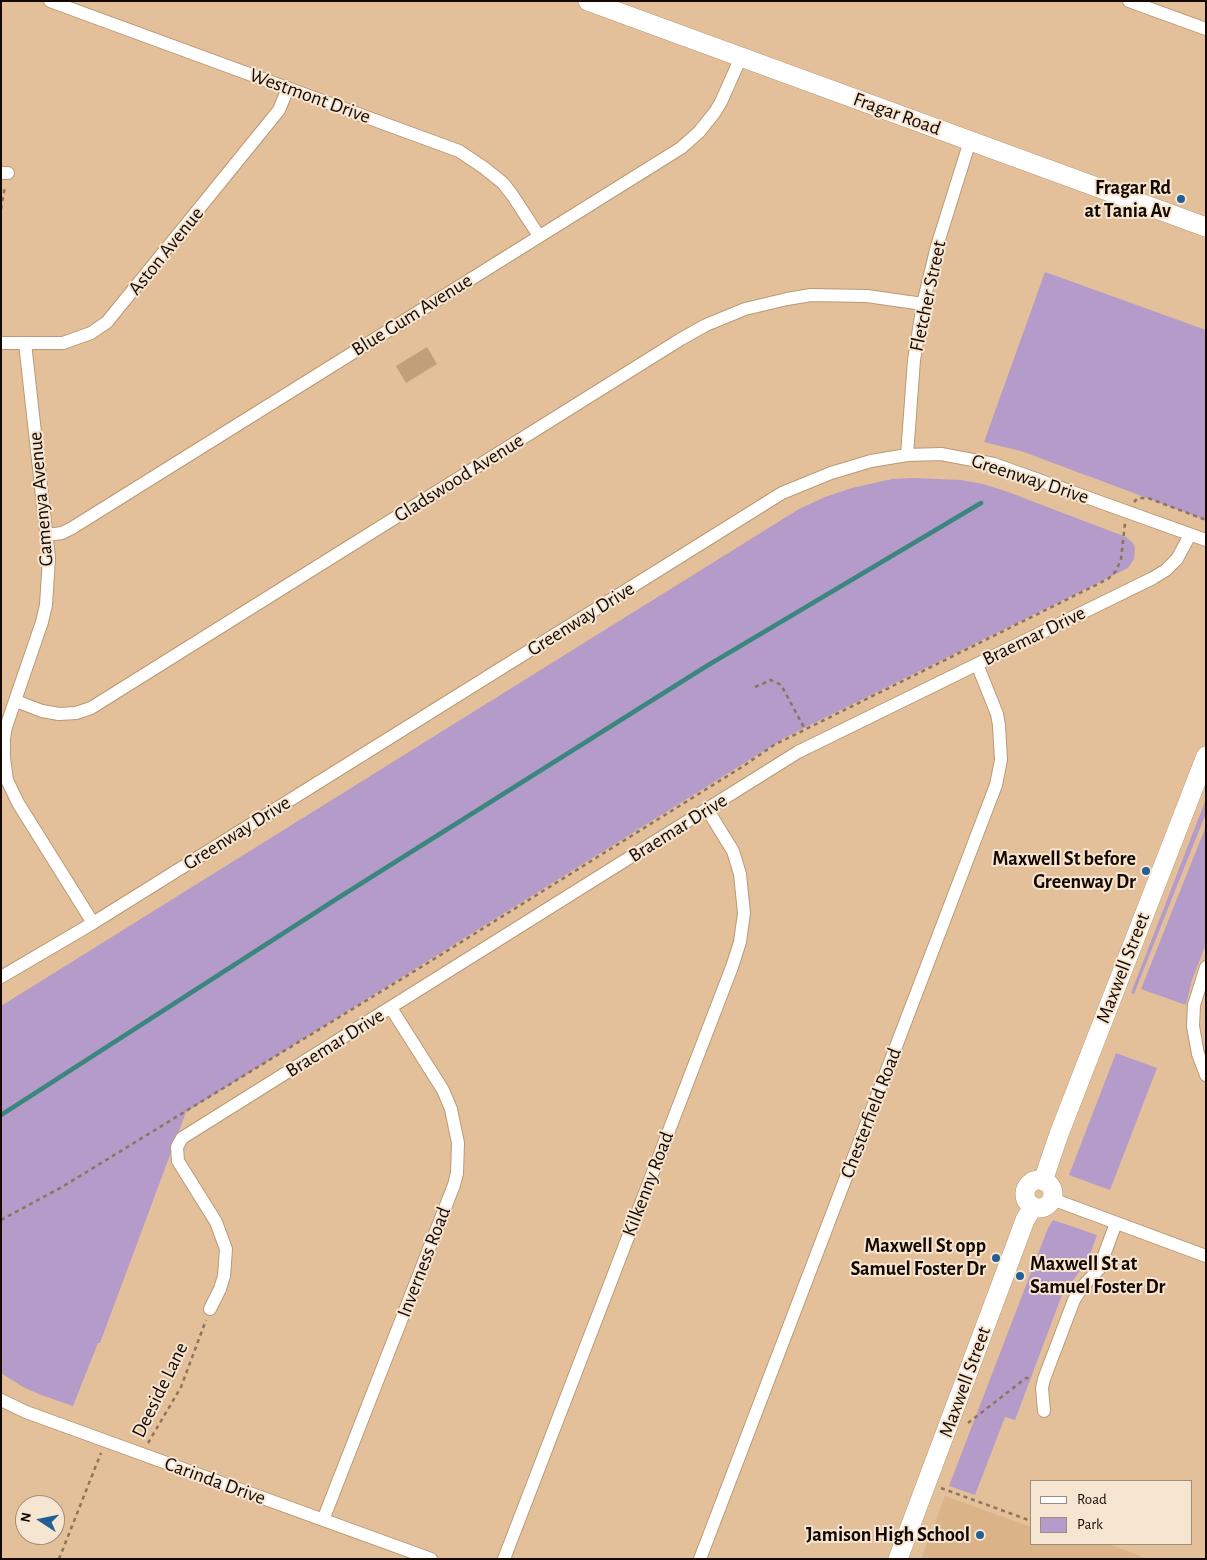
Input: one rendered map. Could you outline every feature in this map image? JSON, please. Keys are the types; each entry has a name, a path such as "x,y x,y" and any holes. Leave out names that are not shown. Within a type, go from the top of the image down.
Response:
{"main road":[{"name":"Fragar Road","path":"588,1 1206,227"},
{"name":"Maxwell Street","path":"1043,1181 1059,1134 1206,756"},
{"path":"1034,1181 1043,1181 1050,1186 1053,1194 1052,1199 1046,1206 1033,1207 1026,1201 1025,1192 1034,1181"},
{"name":"Maxwell Street","path":"898,1559 1025,1220 1033,1207"}],"street":[{"name":"Westmont Drive","path":"50,1 448,146 470,158 503,183 539,236"},
{"path":"1129,1 1206,29"},
{"name":"Blue Gum Avenue","path":"47,535 62,533 72,528 670,155 690,141 707,122 721,102 741,57"},
{"name":"Aston Avenue","path":"1,343 63,343 91,333 107,322 280,110 288,88"},
{"name":"Fletcher Street","path":"907,455 914,360 923,304 938,246 970,141"},
{"name":"Gladswood Avenue","path":"16,701 42,711 59,714 76,713 91,708 672,344 706,325 744,309 787,299 811,296 867,296 923,304"},
{"name":"Gamenya Avenue","path":"25,343 47,535 46,605 4,738 4,758 9,785 18,803 93,923"},
{"name":"Greenway Drive","path":"1,978 93,923 782,493 839,470 871,461 907,455 941,454 994,464 1206,540"},
{"name":"Braemar Drive","path":"210,1309 224,1276 226,1249 216,1222 178,1161 177,1147 182,1138 798,752 1153,578 1166,570 1177,559 1190,535"},
{"name":"Chesterfield Road","path":"700,1559 996,785 1001,760 1000,725 977,664"},
{"name":"Kilkenny Road","path":"504,1559 729,976 740,942 744,913 740,874 733,851 707,809"},
{"path":"1206,967 1196,996 1193,1026 1198,1054 1206,1074"},
{"name":"Inverness Road","path":"323,1520 454,1185 457,1173 458,1143 451,1110 443,1090 391,1008"},
{"path":"1052,1199 1206,1256"},
{"path":"1044,1410 1042,1388 1044,1379 1074,1300 1098,1269 1116,1223"},
{"name":"Carinda Drive","path":"1,1400 26,1412 144,1456 431,1559"}],"path":[{"path":"1,210 5,173"},
{"path":"1134,501 1138,498 1148,498 1206,520"},
{"path":"755,687 771,680 781,685 805,728"},
{"name":"Deeside Lane","path":"144,1456 148,1442 181,1387 210,1309"},
{"path":"968,1423 1026,1378 1044,1379"},
{"path":"59,1559 98,1462"},
{"path":"927,1483 1030,1521"}],"shaded area":[{"name":"Jamison High School","path":"945,1496 1030,1527 1030,1545 1111,1545 1149,1559 921,1559"}],"green space":[{"path":"1045,272 1206,330 1206,520 1021,451 984,442"},
{"path":"892,479 961,480 983,484 1008,492 1126,537 1133,543 1135,548 1134,559 1128,568 786,737 186,1112 100,1343 98,1343 73,1406 23,1387 1,1373 1,1006 799,509 825,497 852,488"},
{"path":"1206,799 1206,813 1134,994 1131,993"},
{"path":"1206,826 1206,944 1192,980 1186,1005 1141,989"},
{"path":"1116,1053 1157,1068 1110,1190 1069,1175"},
{"path":"1053,1220 1097,1235 1088,1260 1062,1295 1015,1420 1005,1417 975,1495 949,1486 1048,1228"}],"building":[{"path":"427,347 437,364 406,383 396,366"}],"waterway":[{"path":"1,1115 338,898 705,667 981,503"}],"place":[{"name":"Fragar Rd at Tania Av","path":"1181,199"},
{"name":"Maxwell St before Greenway Dr","path":"1146,871"},
{"name":"Maxwell St opp Samuel Foster Dr","path":"996,1258"},
{"name":"Maxwell St at Samuel Foster Dr","path":"1020,1276"},
{"name":"Jamison High School","path":"980,1535"}]}
